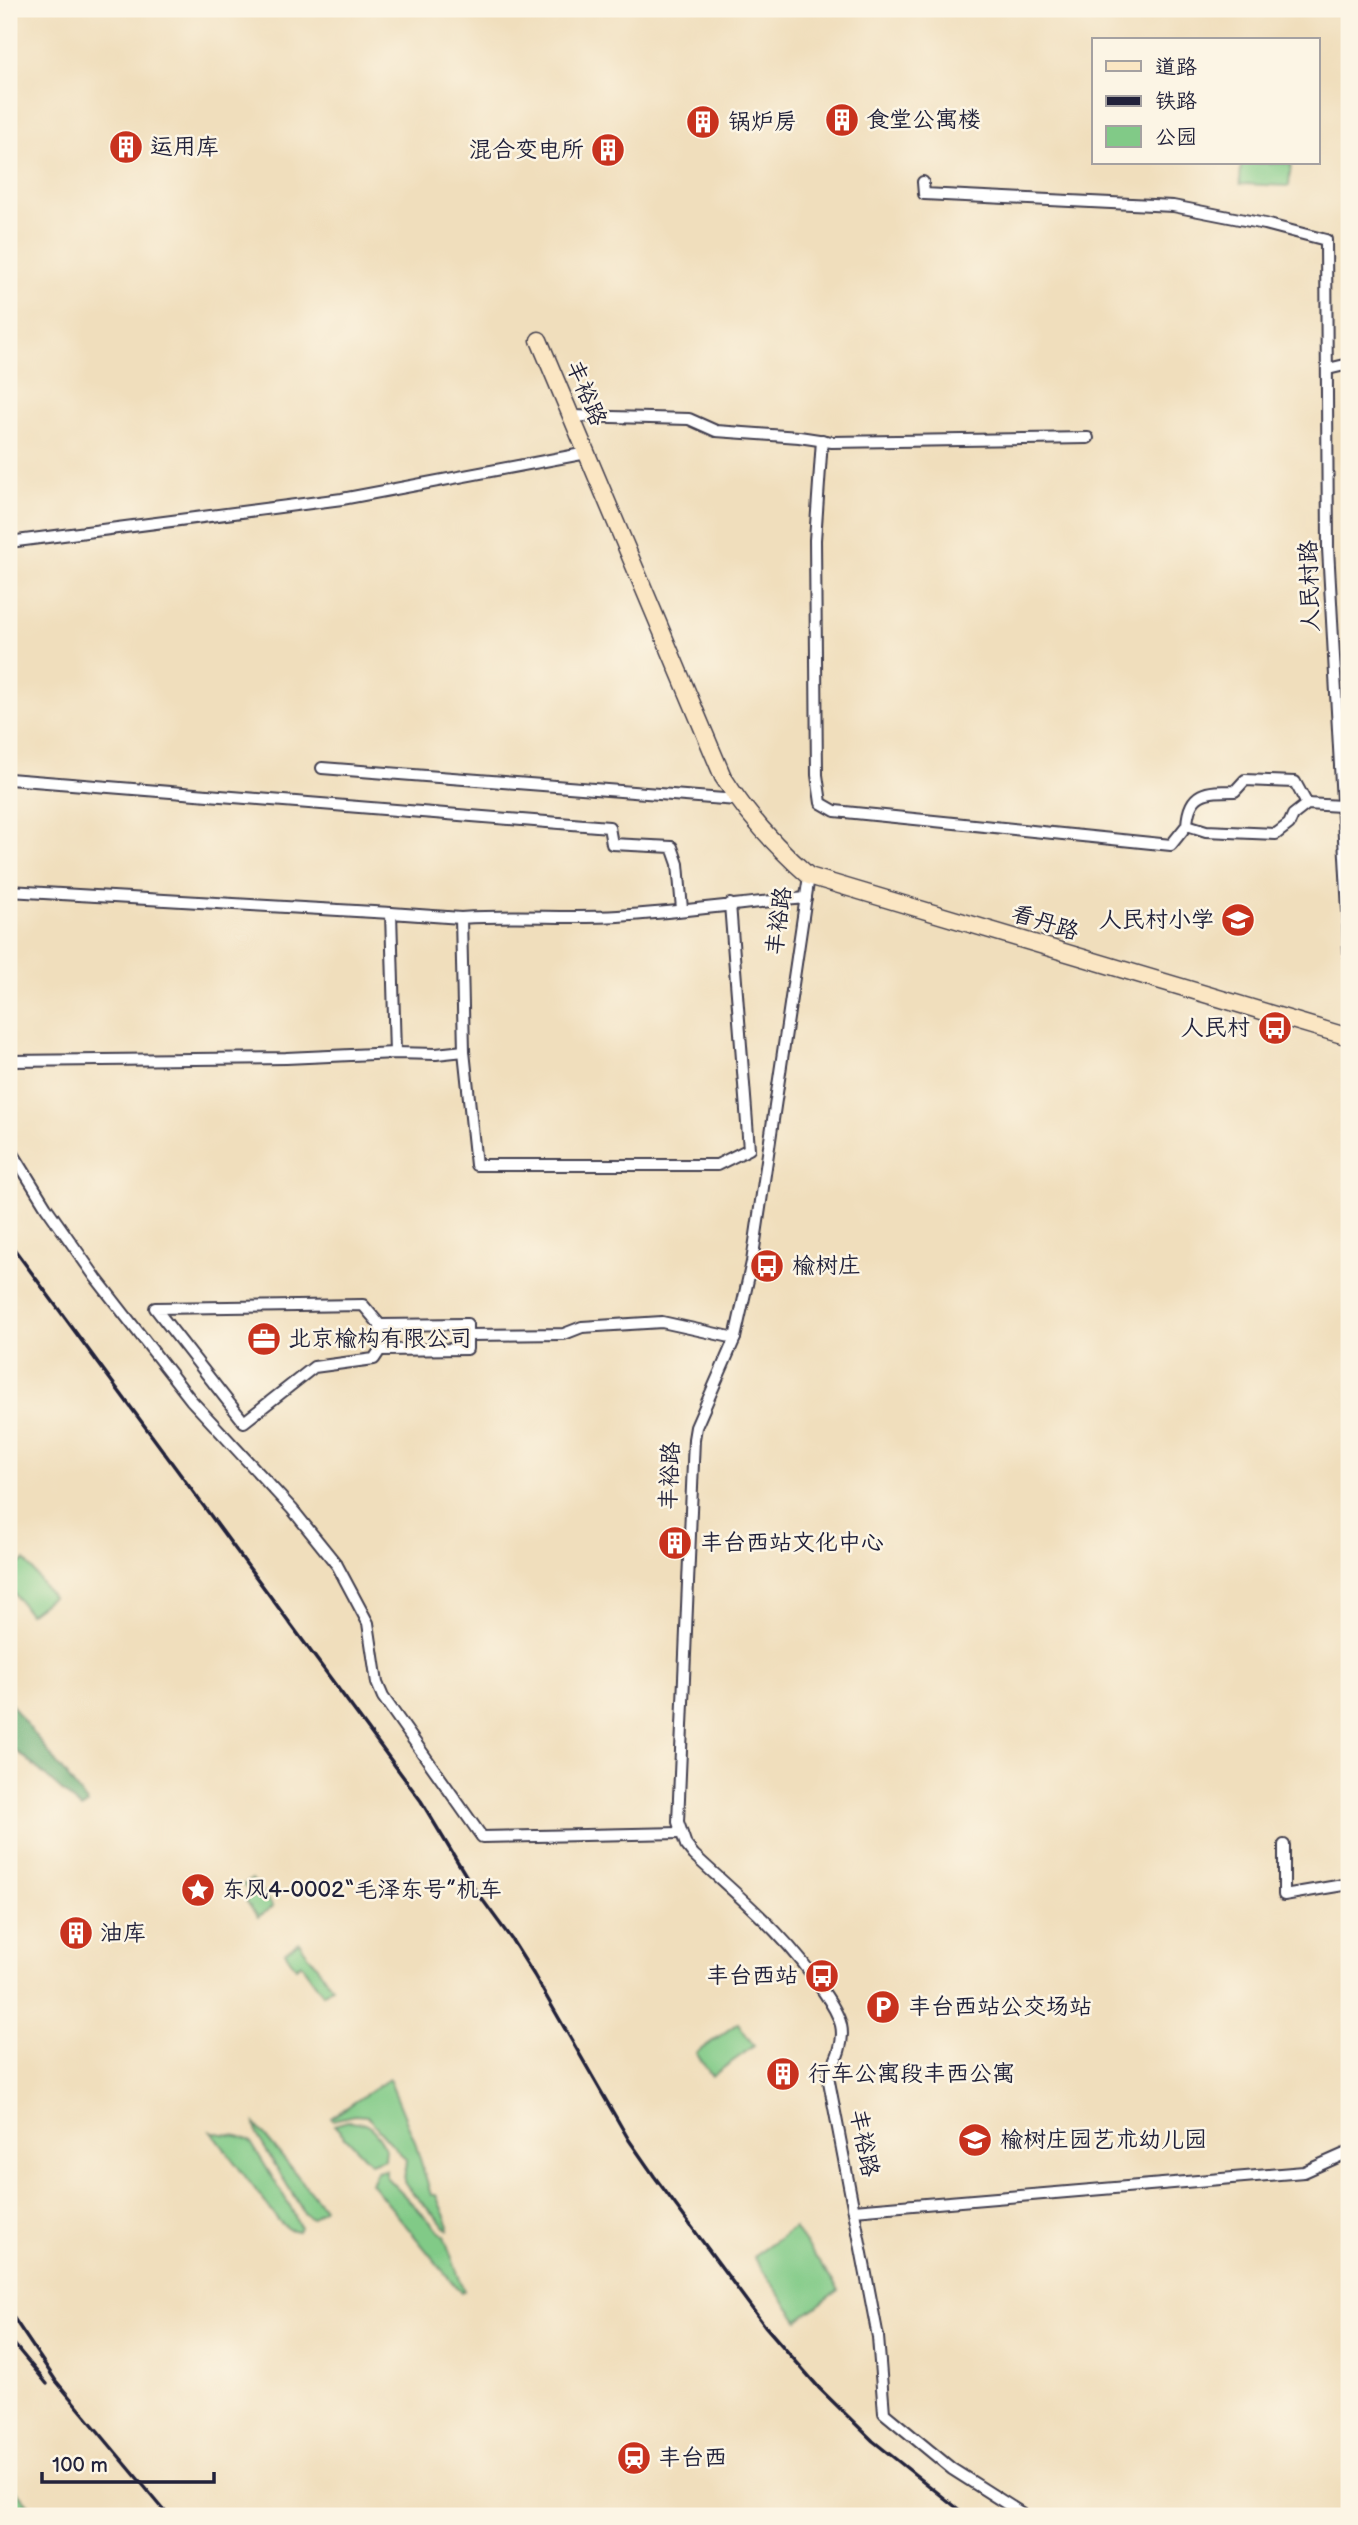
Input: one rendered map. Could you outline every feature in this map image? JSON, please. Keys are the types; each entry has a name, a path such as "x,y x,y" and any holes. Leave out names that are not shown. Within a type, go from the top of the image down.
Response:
{"street":[{"name":"人民村路","path":"923,182 924,194 1172,206 1265,224 1326,240 1328,548 1343,737 1341,806 1349,955"},
{"name":"丰裕路","path":"539,340 711,751 737,800 782,853 809,876 761,1206 735,1338 696,1427 694,1439 678,1812 681,1833 694,1855 802,1961 820,1986 841,2025 840,2048 828,2076 878,2337 884,2413 952,2469 1026,2516"},
{"path":"1328,369 1349,364"},
{"path":"572,416 689,419 716,431 822,440 1088,438"},
{"path":"822,440 815,540 817,775 821,803 835,811 1171,845 1187,825 1188,809 1200,794 1235,791 1245,780 1296,782 1307,804"},
{"path":"9,542 342,499 587,453"},
{"path":"322,768 737,800"},
{"path":"9,779 609,827 612,844 672,848 678,864 682,909"},
{"path":"1187,825 1206,831 1276,834 1307,804 1341,806"},
{"name":"看丹路","path":"809,876 1349,1037"},
{"path":"9,891 461,918 509,915 616,916 806,898"},
{"path":"461,918 464,1051 476,1165 717,1166 749,1149 730,904"},
{"path":"391,913 395,1053"},
{"path":"9,1061 286,1058 464,1051"},
{"path":"9,1147 46,1207 96,1278 191,1400 292,1509 337,1565 368,1623 377,1683 383,1697 482,1837 681,1833"},
{"path":"363,1305 380,1325 380,1350 374,1359 314,1367 244,1422 155,1308 363,1305"},
{"path":"467,1335 564,1334 582,1327 662,1322 735,1338"},
{"path":"380,1325 467,1324 467,1349 380,1350"},
{"path":"1284,1845 1283,1895 1349,1884"},
{"path":"854,2210 1304,2172 1349,2152"}],"green space":[{"path":"1241,164 1291,164 1289,186 1240,184"},
{"path":"25,1560 52,1597 29,1614 9,1586 9,1572"},
{"path":"9,1701 88,1804 82,1809 9,1746"},
{"path":"252,1879 273,1906 258,1917 245,1899 250,1894 243,1885"},
{"path":"299,1942 332,1987 323,1994 301,1964 296,1968 285,1952"},
{"path":"738,2023 754,2046 712,2076 696,2053"},
{"path":"389,2079 414,2139 431,2195 436,2195 449,2226 448,2230 408,2188 404,2182 406,2160 367,2116 354,2115 333,2120 331,2118"},
{"path":"348,2121 361,2123 375,2131 385,2147 384,2159 371,2164 334,2125"},
{"path":"255,2124 324,2208 311,2219 304,2213 257,2135"},
{"path":"211,2131 241,2136 250,2141 290,2206 300,2227 298,2231 288,2229 279,2221"},
{"path":"386,2170 386,2177 444,2236 464,2291 461,2293 371,2183 377,2172"},
{"path":"794,2228 839,2290 798,2320 753,2257"},
{"path":"9,2482 38,2516 9,2516"}],"railway":[{"path":"9,1242 421,1801 471,1884 534,1975 629,2140 765,2326 820,2389 873,2441 967,2516"},
{"path":"9,2311 56,2381 169,2516"},
{"path":"9,2338 47,2384"}],"place":[{"name":"食堂公寓楼","path":"842,120"},
{"name":"锅炉房","path":"703,122"},
{"name":"运用库","path":"126,147"},
{"name":"混合变电所","path":"608,150"},
{"name":"人民村小学","path":"1238,920"},
{"name":"人民村","path":"1275,1028"},
{"name":"榆树庄","path":"767,1266"},
{"name":"北京榆构有限公司","path":"264,1339"},
{"name":"丰台西站文化中心","path":"675,1543"},
{"name":"东风4-0002“毛泽东号”机车","path":"198,1890"},
{"name":"油库","path":"76,1933"},
{"name":"丰台西站","path":"822,1976"},
{"name":"丰台西站公交场站","path":"883,2007"},
{"name":"行车公寓段丰西公寓","path":"783,2074"},
{"name":"榆树庄园艺术幼儿园","path":"975,2140"},
{"name":"丰台西","path":"634,2458"}]}
